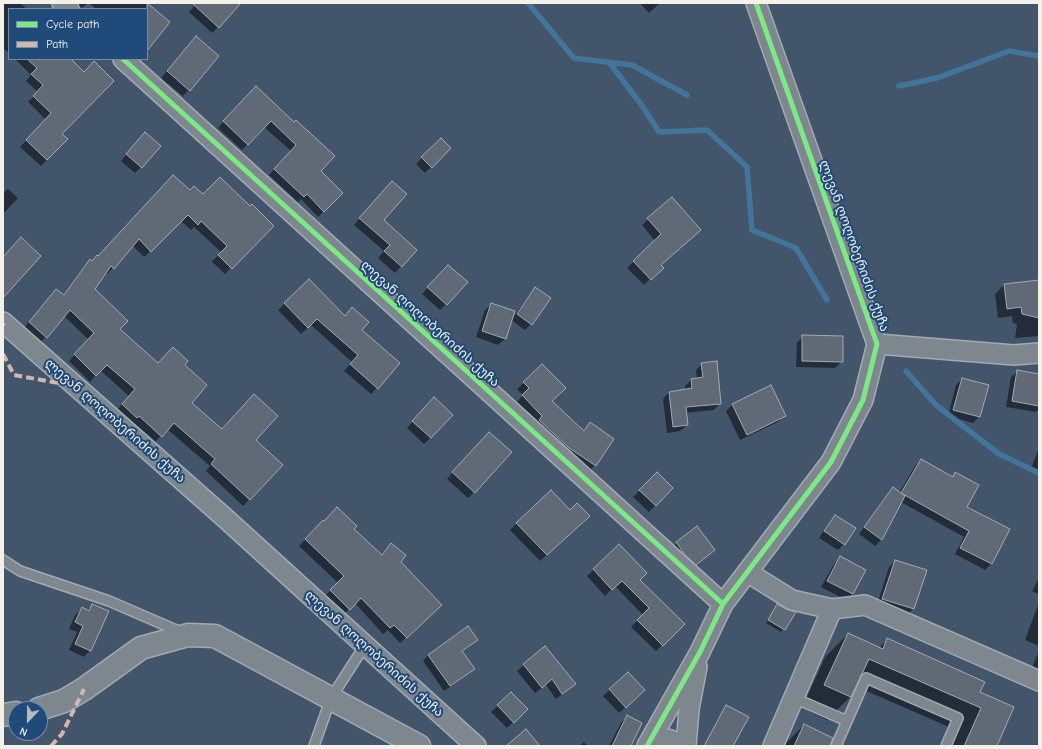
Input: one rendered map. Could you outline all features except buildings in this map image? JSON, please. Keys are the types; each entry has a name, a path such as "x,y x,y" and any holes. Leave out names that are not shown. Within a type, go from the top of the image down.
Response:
{"street":[{"name":"ლევან ღოღობერიძის ქუჩა","path":"648,746 700,652 723,604 831,462 863,400 877,344 756,3"},
{"name":"ლევან ღოღობერიძის ქუჩა","path":"125,60 723,604"},
{"name":"ლევან ღოღობერიძის ქუჩა","path":"3,322 225,518 476,746"},
{"name":"ლევან ღოღობერიძის ქუჩა","path":"877,344 1014,355 1039,353"},
{"path":"747,572 792,600 832,610 865,605 1039,682"},
{"path":"773,746 832,610"},
{"path":"48,706 64,701 84,689 141,648 188,635 215,636 419,746"},
{"name":"ლევან ღოღობერიძის ქუჩა","path":"686,746 689,709 700,652"},
{"path":"648,746 659,742 669,741 681,746"}],"lane":[{"path":"3,560 20,571 109,601 188,635"},
{"path":"314,746 331,698 365,646"},
{"path":"836,746 866,678 958,718 946,746"},
{"path":"794,698 847,722"}],"waterway":[{"path":"528,3 574,58 632,65 687,95"},
{"path":"899,86 937,78 1009,51 1039,56"},
{"path":"609,62 643,107 659,132 707,130 747,167 752,230 796,248 827,300"},
{"path":"906,371 936,405 999,454 1039,473"}],"marked path":[{"path":"3,354 14,375 75,386"},
{"path":"51,746 62,734 84,689"}],"cycle path":[{"path":"647,746 700,652 723,604 831,462 863,400 877,344 756,3"},
{"path":"124,60 723,604"}]}
